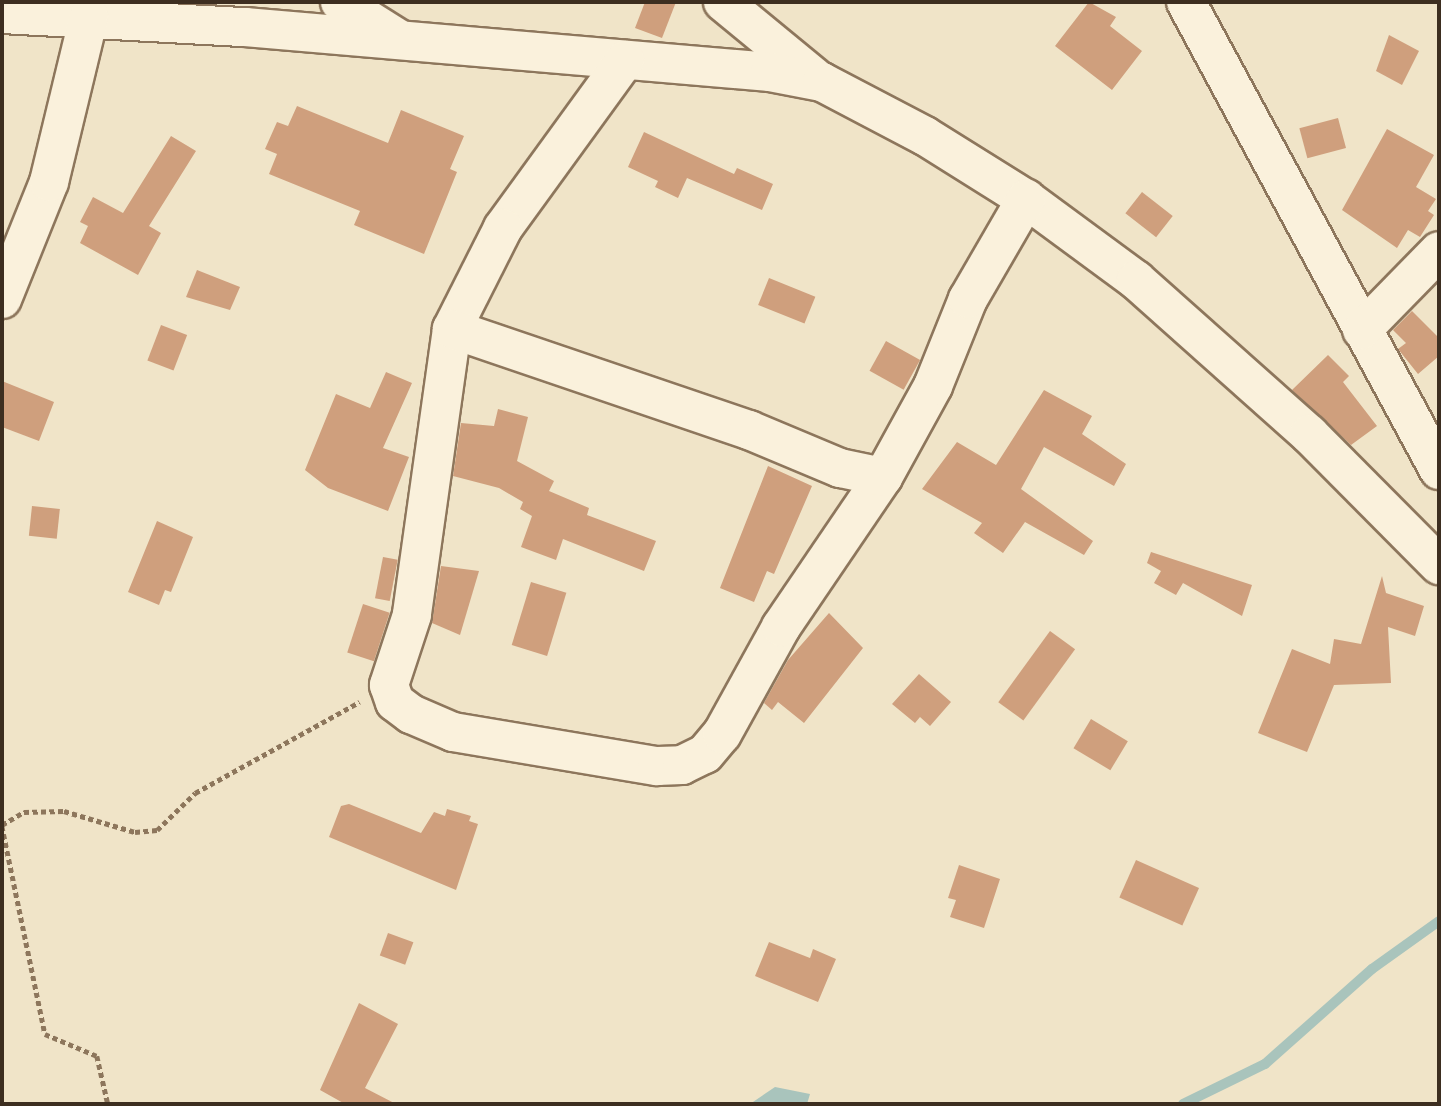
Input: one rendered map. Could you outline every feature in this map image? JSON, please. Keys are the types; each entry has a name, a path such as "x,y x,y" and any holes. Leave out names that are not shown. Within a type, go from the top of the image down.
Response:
{"street":[{"path":"340,2 404,42"},
{"path":"723,2 822,82 925,136 1026,199 1136,281 1309,434 1439,565"},
{"path":"1186,2 1439,470"},
{"path":"2,14 89,17 770,72 822,82"},
{"path":"2,299 49,181 89,17"},
{"path":"625,60 503,228 452,330 412,615 389,685 395,702 411,714 453,732 657,766 682,765 705,754 722,734 781,627 883,477 933,386 968,299 1026,199"},
{"path":"1362,330 1439,251"},
{"path":"452,330 748,430 840,468 883,477"}],"path":[{"path":"108,1104 97,1056 46,1034 2,825 24,812 64,811 135,832 157,830 194,793 389,685"}],"water":[{"path":"775,1087 810,1094 807,1104 750,1104"}],"building":[{"path":"645,2 676,2 662,38 635,28"},
{"path":"1089,2 1116,17 1110,26 1142,51 1112,90 1055,46"},
{"path":"1389,35 1419,51 1402,85 1376,71"},
{"path":"297,106 388,143 401,110 464,136 450,169 457,172 424,254 354,225 360,211 269,174 277,154 265,149 277,122 288,126"},
{"path":"1338,118 1346,148 1307,158 1299,128"},
{"path":"1387,129 1434,155 1416,187 1436,199 1428,211 1434,215 1420,237 1408,230 1397,248 1342,210"},
{"path":"644,132 734,174 737,168 773,184 762,210 687,178 678,198 655,187 658,181 628,167"},
{"path":"171,136 196,151 149,226 161,233 138,275 80,243 88,226 80,222 93,197 123,213"},
{"path":"1142,192 1173,216 1156,237 1125,213"},
{"path":"197,270 240,287 230,310 186,297"},
{"path":"769,278 815,297 804,324 758,305"},
{"path":"1412,311 1439,338 1439,356 1418,374 1398,349 1406,343 1393,330"},
{"path":"161,325 187,335 174,371 147,360"},
{"path":"886,341 920,360 904,390 870,371"},
{"path":"1328,355 1349,376 1343,382 1377,426 1351,445 1292,390"},
{"path":"386,372 412,383 383,448 409,457 388,511 328,488 305,470 336,394 370,408"},
{"path":"2,381 54,402 39,441 2,427"},
{"path":"1044,390 1092,416 1082,434 1126,464 1114,486 1044,447 1021,489 1093,541 1084,555 1025,522 1003,553 974,533 982,523 922,489 957,442 996,465"},
{"path":"498,409 528,417 517,461 554,481 549,491 589,508 587,515 656,541 644,571 563,539 556,560 521,547 532,516 520,509 523,502 499,488 453,476 461,423 494,426"},
{"path":"768,466 812,486 774,574 767,571 754,602 720,588"},
{"path":"32,506 60,509 57,539 29,536"},
{"path":"157,521 193,537 171,592 165,590 159,605 128,592"},
{"path":"1151,552 1252,585 1242,616 1183,583 1176,595 1154,583 1161,571 1147,563"},
{"path":"383,557 398,560 390,601 375,598"},
{"path":"441,566 479,571 460,635 432,623"},
{"path":"1382,576 1386,593 1424,606 1415,636 1388,627 1391,683 1334,685 1307,752 1258,733 1292,649 1330,664 1334,639 1361,644"},
{"path":"531,582 566,593 547,656 512,645"},
{"path":"363,604 390,613 374,661 347,653"},
{"path":"829,613 863,648 804,723 778,702 772,710 764,703 788,660"},
{"path":"1050,631 1075,649 1023,720 998,702"},
{"path":"919,674 951,702 930,726 920,717 915,723 892,704"},
{"path":"1091,719 1128,741 1110,770 1073,748"},
{"path":"349,804 421,833 434,812 445,816 447,809 471,816 469,821 478,824 456,890 329,837 341,806"},
{"path":"1136,860 1199,888 1182,926 1119,897"},
{"path":"959,865 1000,879 984,928 950,917 956,900 948,898"},
{"path":"388,933 413,942 405,965 380,956"},
{"path":"769,942 810,958 813,949 836,959 818,1002 755,976"},
{"path":"359,1003 398,1024 365,1088 396,1104 345,1104 320,1090"}],"waterway":[{"path":"1183,1104 1265,1064 1372,969 1439,921"}]}
